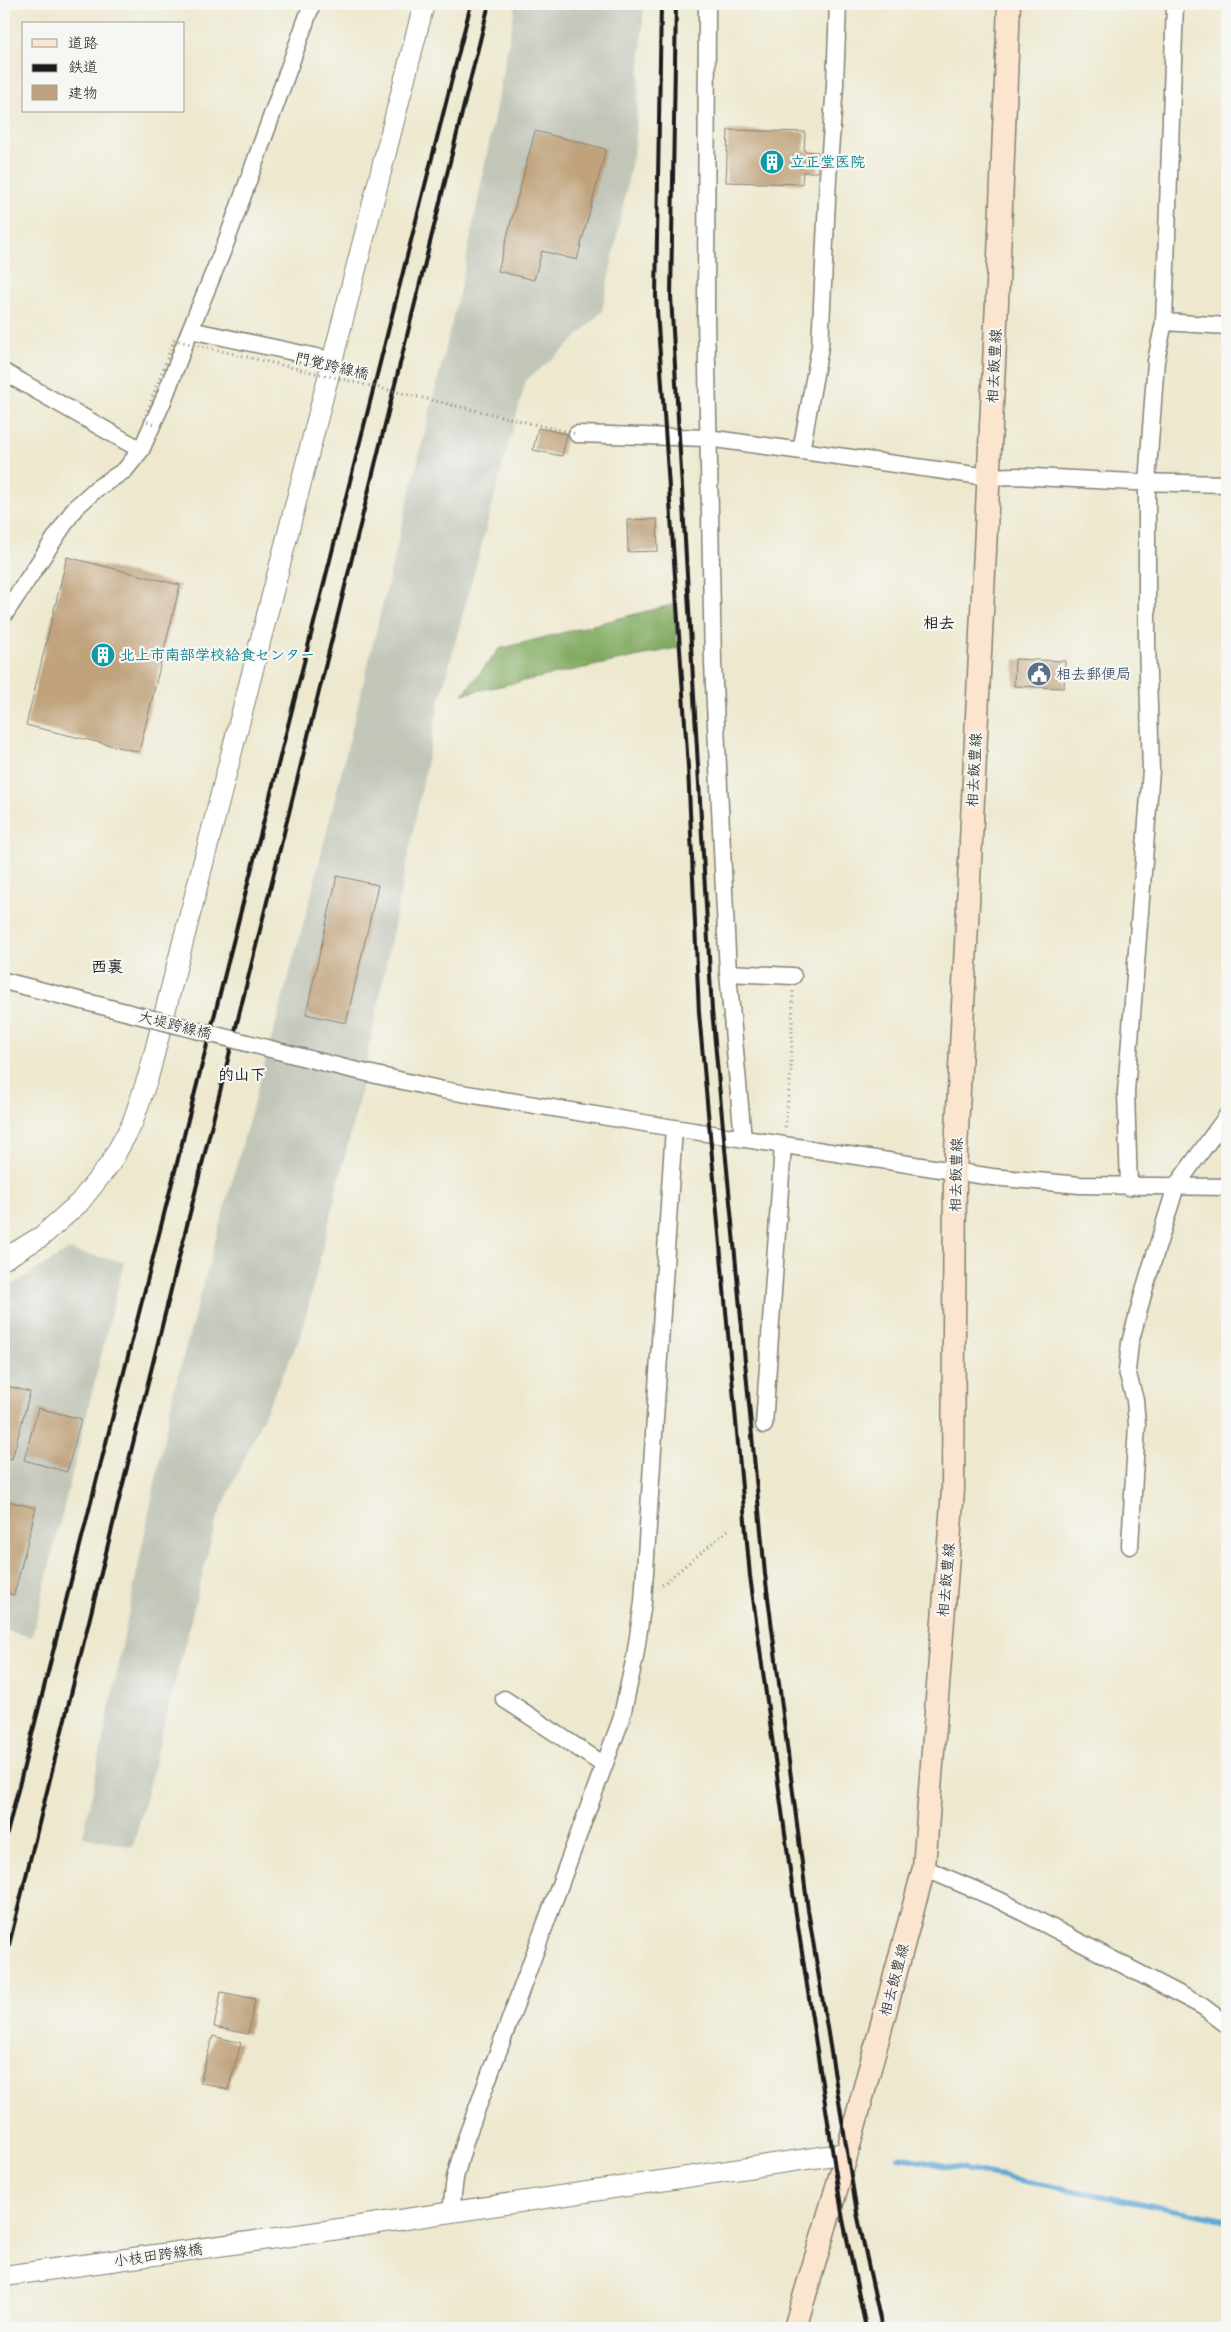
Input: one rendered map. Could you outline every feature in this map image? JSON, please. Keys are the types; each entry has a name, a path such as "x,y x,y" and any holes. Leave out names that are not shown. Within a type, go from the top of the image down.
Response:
{"main road":[{"name":"相去飯豊線","path":"795,2328 847,2153 924,1868 953,1490 955,1172 998,281 1008,4"}],"street":[{"path":"4,615 75,508 96,489 125,470 140,450 225,245 312,4"},
{"path":"4,1259 42,1236 79,1203 110,1164 132,1124 149,1074 424,4"},
{"path":"707,4 706,317 713,663 728,973 743,1139"},
{"path":"800,451 820,347 838,4"},
{"path":"1128,1186 1126,1092 1151,770 1147,643 1147,482 1156,361 1164,322 1175,4"},
{"path":"1164,322 1227,326"},
{"path":"190,330 331,360"},
{"path":"4,372 140,450"},
{"path":"578,434 708,438 988,477 1014,476 1227,484"},
{"path":"728,973 793,976"},
{"name":"大堤跨線橋","path":"4,981 346,1068 443,1090 955,1172 1061,1183 1227,1187"},
{"path":"1130,1546 1137,1424 1135,1400 1127,1370 1130,1343 1144,1287 1176,1186 1227,1116"},
{"path":"451,2212 455,2178 465,2142 621,1720 635,1657 643,1602 674,1128"},
{"path":"764,1425 783,1145"},
{"path":"504,1699 604,1765"},
{"path":"924,1868 1016,1909 1202,2006 1227,2025"},
{"name":"小枝田跨線橋","path":"4,2276 312,2233 847,2153"}],"path":[{"name":"門覚跨線橋","path":"152,424 144,420 174,340 578,434"},
{"path":"783,1145 791,1071 793,976"},
{"path":"643,1602 728,1530"}],"shaded area":[{"path":"516,4 644,4 635,145 602,311 568,346 526,380 439,703 358,1103 302,1332 216,1521 133,1847 83,1837 174,1390 310,900 463,277"},
{"path":"68,1250 124,1262 32,1637 4,1630 4,1290"}],"green space":[{"path":"675,604 677,648 463,694 499,649"}],"building":[{"name":"立正堂医院","path":"728,130 805,132 804,151 818,152 818,172 803,172 802,184 726,182"},
{"path":"535,131 606,149 577,260 542,251 534,280 498,271"},
{"path":"538,428 567,434 562,456 533,450"},
{"path":"657,519 658,551 628,552 627,520"},
{"name":"北上市南部学校給食センター","path":"67,557 180,585 139,752 26,725"},
{"path":"1015,659 1065,661 1064,688 1014,686"},
{"path":"337,876 378,885 346,1023 306,1014"},
{"path":"4,1385 30,1392 12,1459 4,1457"},
{"path":"38,1408 81,1419 67,1472 24,1460"},
{"path":"4,1500 36,1508 14,1595 4,1592"},
{"path":"221,1992 255,1999 248,2034 214,2027"},
{"path":"213,2036 241,2043 228,2090 200,2082"}],"waterway":[{"path":"899,2157 1227,2220"}],"railway":[{"path":"4,1845 471,4"},
{"path":"4,1965 489,4"},
{"path":"661,4 656,296 688,767 699,1013 750,1576 795,1907 843,2220 866,2328"},
{"path":"676,4 671,296 712,1010 765,1574 808,1910 857,2213 882,2328"}],"place":[{"name":"立正堂医院","path":"772,162"},
{"name":"北上市南部学校給食センター","path":"103,655"},
{"name":"相去郵便局","path":"1039,674"}],"district":[{"name":"相去","path":"939,622"},
{"name":"西裏","path":"107,966"},
{"name":"的山下","path":"242,1074"}]}
